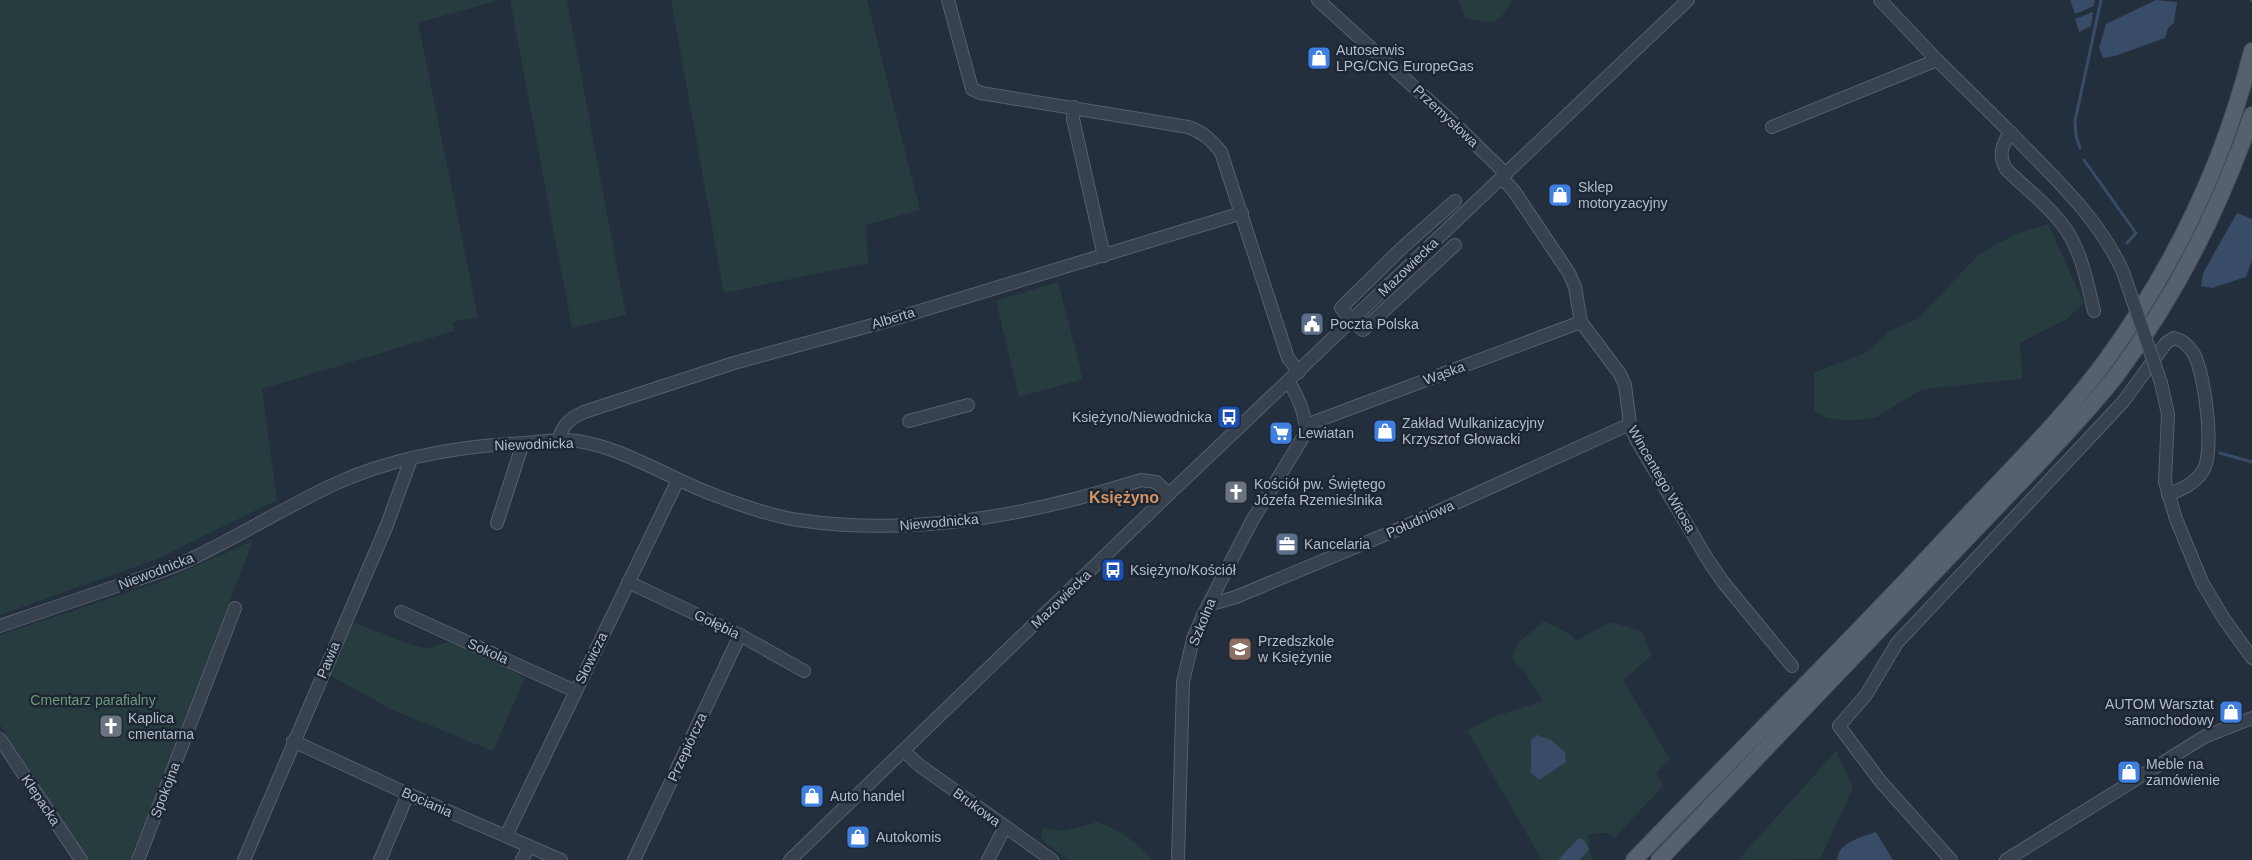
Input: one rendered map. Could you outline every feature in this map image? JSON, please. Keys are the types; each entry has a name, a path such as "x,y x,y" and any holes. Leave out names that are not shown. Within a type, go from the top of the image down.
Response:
{"main road":[{"path":"1634,860 1900,588 2076,398 2107,359 2171,260 2199,205 2235,112 2252,51"},
{"path":"1659,860 2033,470 2118,373 2161,311 2188,265 2216,209 2252,115"}],"street":[{"path":"948,0 972,89 981,94 1074,107 1188,127 1200,131 1212,140 1221,152 1288,358 1298,372"},
{"name":"Przemysłowa","path":"1318,0 1457,126 1504,176"},
{"name":"Mazowiecka","path":"790,860 1169,494 1688,0"},
{"path":"1880,0 2086,212 2112,248 2123,272 2161,383 2168,414 2169,432 2165,461 2168,495 2191,559 2202,582 2224,619 2252,658"},
{"path":"1772,127 1937,60"},
{"path":"1074,107 1072,119 1104,256"},
{"path":"2010,132 2002,146 2002,161 2006,169 2054,214 2070,235 2081,262 2094,311"},
{"name":"Wincentego Witosa","path":"1504,176 1570,273 1575,287 1581,322 1620,374 1625,385 1630,424 1638,441 1723,582 1792,666"},
{"path":"1455,201 1341,308 1363,330 1456,245"},
{"name":"Alberta","path":"558,440 562,428 570,419 584,412 734,363 887,321 1242,213"},
{"name":"Wąska","path":"1306,425 1581,322"},
{"path":"1951,860 1881,782 1840,726 1866,695 1897,643 2123,402 2166,343 2174,338 2181,340 2194,355 2201,379 2210,448 2203,471 2194,482 2168,495"},
{"path":"1288,382 1296,394 1306,425"},
{"path":"909,421 968,405"},
{"name":"Południowa","path":"1208,605 1236,597 1401,528 1630,424"},
{"name":"Szkolna","path":"1178,860 1183,682 1193,639 1208,605 1253,519 1301,443 1306,425"},
{"name":"Niewodnicka","path":"0,626 192,559 265,519 341,482 442,450 558,440 588,443 608,448 717,496 791,518 879,526 914,526 981,518 1042,506 1141,480 1156,482 1169,494"},
{"path":"497,523 523,443"},
{"name":"Pawia","path":"244,860 293,741 387,525 411,459"},
{"name":"Słowicza","path":"506,836 678,480"},
{"name":"Gołębia","path":"628,582 740,635 804,671"},
{"name":"Spokojna","path":"138,860 235,608"},
{"name":"Sokola","path":"401,612 575,691"},
{"name":"Przepiórcza","path":"634,860 740,635"},
{"path":"2006,860 2204,737 2252,718"},
{"name":"Klepacka","path":"0,739 80,860"},
{"name":"Bociania","path":"293,741 408,794 562,860"},
{"name":"Brukowa","path":"904,751 919,765 1052,860"},
{"path":"380,860 408,794"},
{"path":"988,860 1005,827"},
{"path":"522,860 529,846"}],"green space":[{"path":"0,0 499,0 418,23 478,317 452,322 454,331 262,389 277,500 157,559 0,615"},
{"path":"510,0 567,0 626,315 572,328"},
{"path":"671,0 867,0 920,210 866,225 868,263 724,293"},
{"path":"1458,0 1512,0 1503,15 1494,21 1488,22 1465,18"},
{"path":"2048,224 2084,303 2067,319 2020,343 2022,379 1922,389 1877,417 1849,421 1827,418 1814,411 1814,373 1867,352 1891,330 1918,319 1978,255 2015,234"},
{"path":"1058,282 1083,379 1019,397 996,301"},
{"name":"Cmentarz parafialny","path":"253,541 130,860 89,860 0,725 0,635 159,582"},
{"path":"1544,621 1568,633 1576,641 1610,622 1642,631 1651,656 1623,680 1670,759 1656,773 1663,786 1615,837 1607,833 1588,834 1590,854 1594,860 1542,860 1467,730 1496,716 1543,701 1524,671 1512,659 1518,643"},
{"path":"352,622 406,643 428,649 448,642 485,656 525,678 493,751 392,710 330,675 345,630"},
{"path":"1836,751 1853,788 1820,859 1738,860"},
{"path":"1097,822 1127,837 1152,860 1068,860 1041,839 1043,828 1064,831"}],"water":[{"path":"2070,0 2095,0 2094,6 2075,14"},
{"path":"2156,0 2177,2 2174,23 2168,28 2165,38 2115,56 2103,58 2099,48 2106,24"},
{"path":"2093,12 2091,26 2079,32 2075,19"},
{"path":"2237,213 2252,219 2252,260 2246,277 2212,288 2201,286 2203,273"},
{"path":"1537,735 1551,740 1565,752 1566,762 1539,780 1531,772 1531,740"},
{"path":"1876,832 1893,860 1837,860 1838,854 1846,845 1858,838"},
{"path":"1579,838 1584,840 1589,849 1580,860 1558,860"}],"waterway":[{"path":"2080,148 2076,136 2075,121 2101,0"},
{"path":"2084,160 2136,233 2127,243"},
{"path":"2220,453 2252,462"}],"place":[{"name":"Autoserwis LPG/CNG EuropeGas","path":"1319,58"},
{"name":"Sklep motoryzacyjny","path":"1560,195"},
{"name":"Poczta Polska","path":"1312,324"},
{"name":"Księżyno/Niewodnicka","path":"1229,417"},
{"name":"Zakład Wulkanizacyjny Krzysztof Głowacki","path":"1385,431"},
{"name":"Lewiatan","path":"1281,433"},
{"name":"Kościół pw. Świętego Józefa Rzemieślnika","path":"1236,492"},
{"name":"Kancelaria","path":"1287,544"},
{"name":"Księżyno/Kościół","path":"1113,570"},
{"name":"Przedszkole w Księżynie","path":"1240,649"},
{"name":"AUTOM Warsztat samochodowy","path":"2231,712"},
{"name":"Kaplica cmentarna","path":"111,726"},
{"name":"Meble na zamówienie","path":"2129,772"},
{"name":"Auto handel","path":"812,796"},
{"name":"Autokomis","path":"858,837"}],"district":[{"name":"Księżyno","path":"1124,497"}]}
